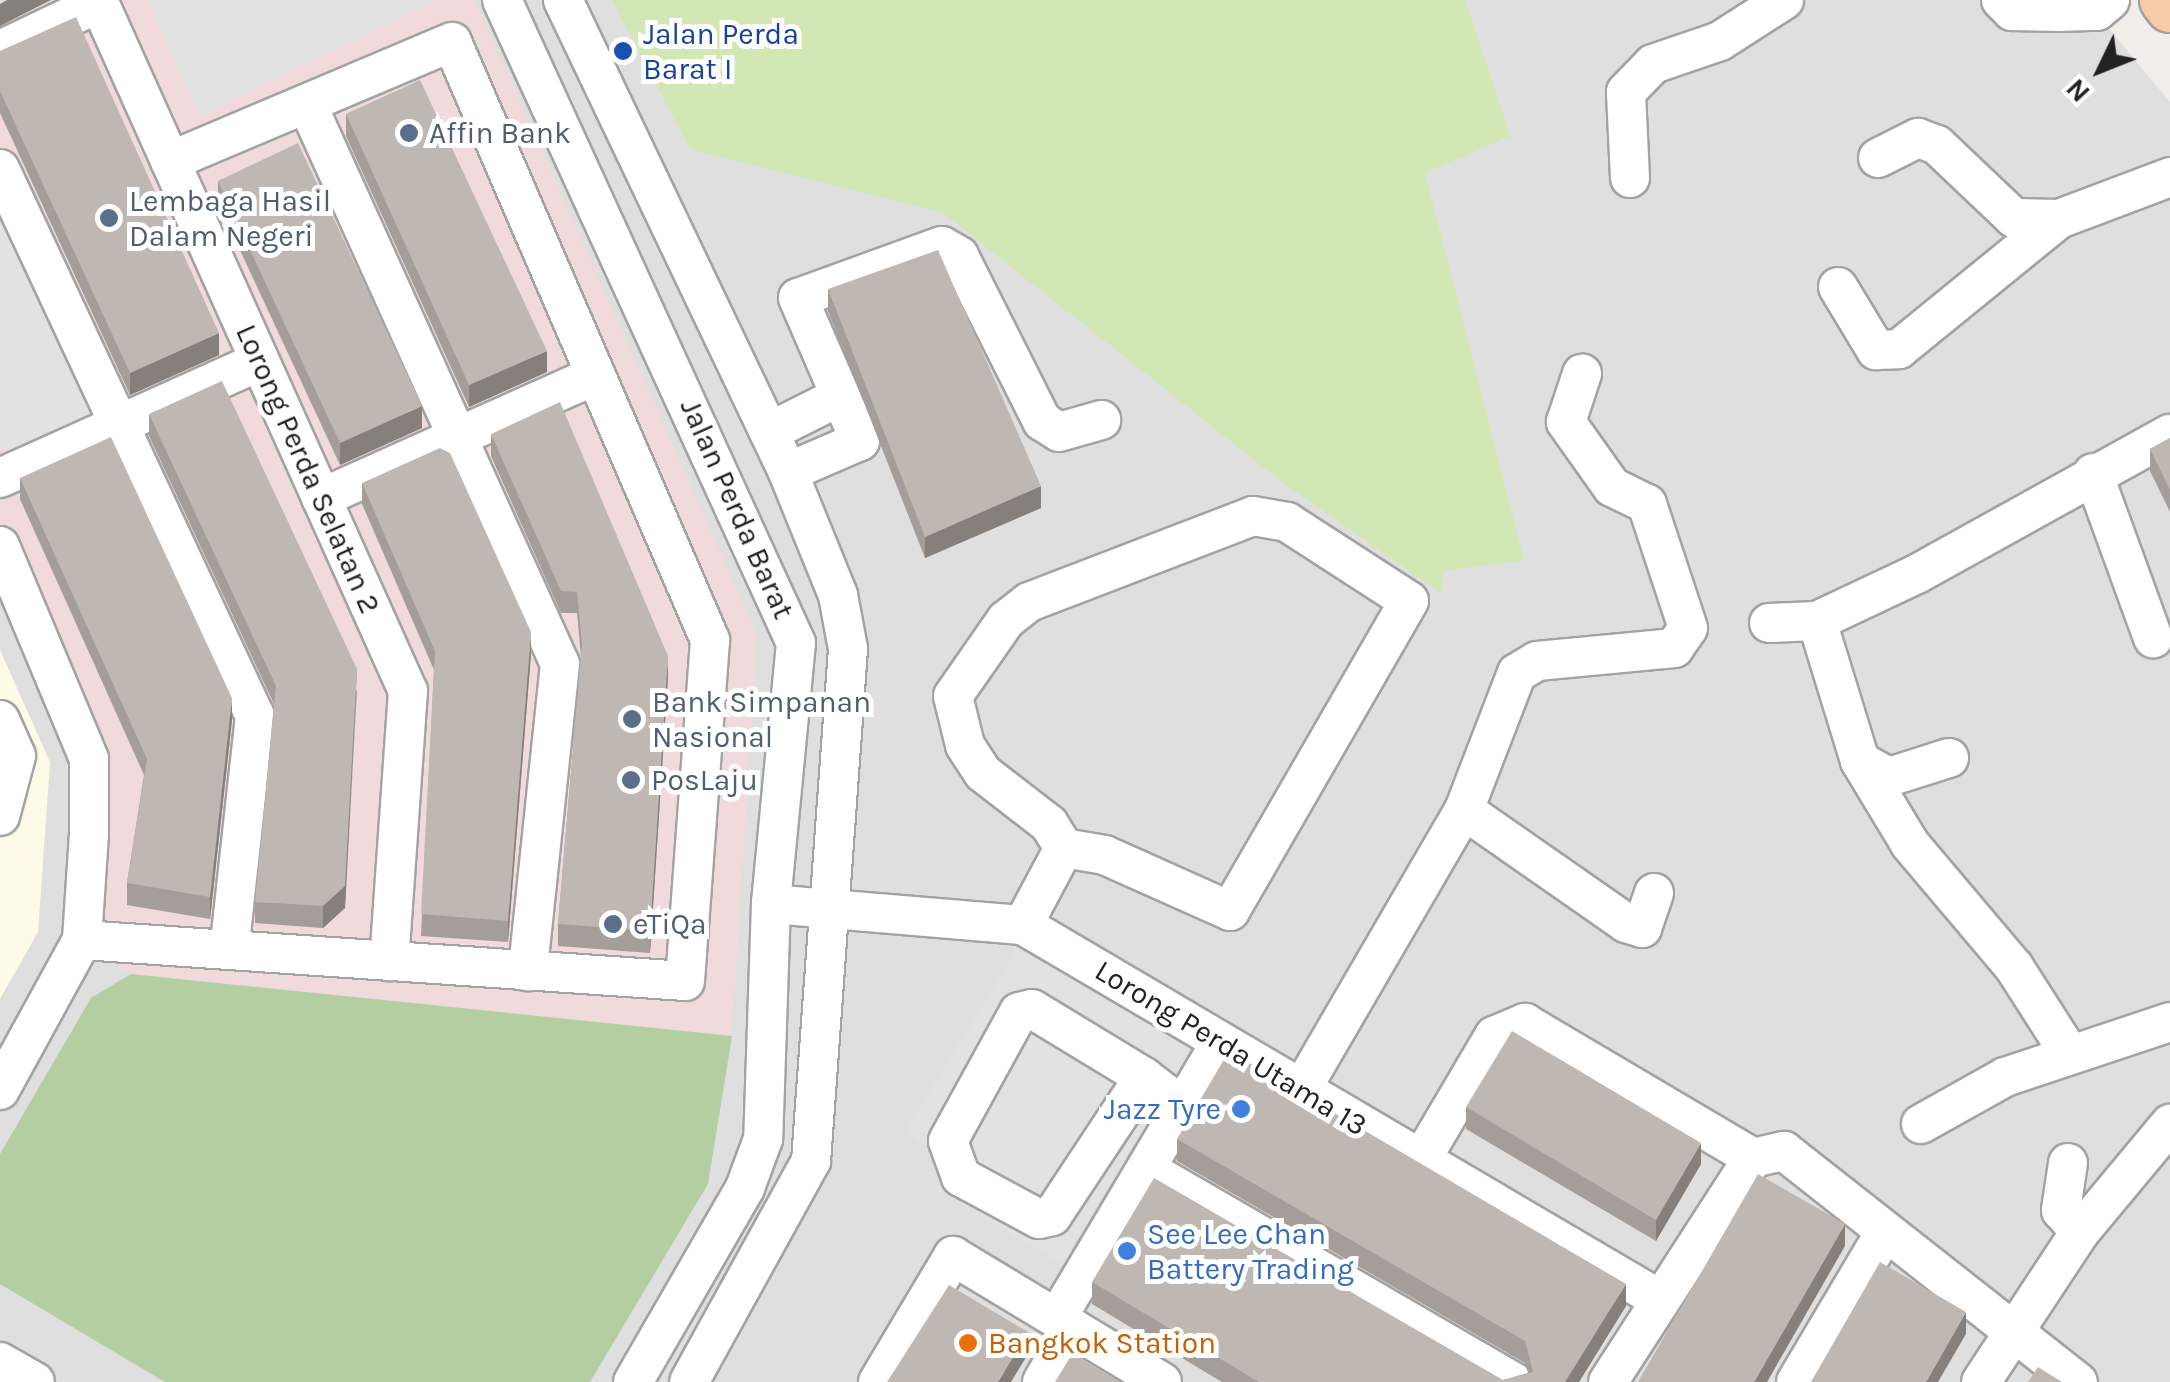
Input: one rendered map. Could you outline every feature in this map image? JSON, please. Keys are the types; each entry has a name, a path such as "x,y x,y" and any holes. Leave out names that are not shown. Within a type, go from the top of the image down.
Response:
{"main road":[{"path":"2164,0 2170,8"}],"street":[{"name":"Jalan Perda Barat","path":"502,0 766,564 796,642 771,904 762,1139 745,1188 633,1382"},
{"name":"Jalan Perda Barat","path":"563,0 788,472 817,546 848,649 811,1161 689,1382"},
{"path":"1630,178 1626,92 1653,64 1720,41 1784,0"},
{"path":"2002,0 2012,11 2059,12 2097,11 2110,0"},
{"path":"0,50 99,1"},
{"name":"Lorong Perda Selatan 2","path":"99,1 408,690 389,961"},
{"path":"82,940 685,981 710,640 452,42 170,161"},
{"path":"307,104 560,664 528,971"},
{"path":"1878,158 1918,138 2014,218 2059,219"},
{"path":"0,169 255,716 229,950"},
{"path":"1838,287 1876,350 1899,349 2059,219 2170,177"},
{"path":"788,472 860,442 798,298 942,246 959,256 1042,420 1059,432 1101,420"},
{"path":"0,478 258,362"},
{"path":"1301,1090 1464,810 1518,674 1536,661 1674,648 1688,628 1647,504 1612,486 1566,422 1582,374"},
{"path":"321,498 594,376"},
{"path":"769,432 839,397"},
{"path":"1768,623 1817,621 2170,434"},
{"path":"2094,473 2153,638"},
{"path":"1253,516 1287,522 1409,600 1230,911 1105,855 1064,848 1050,824 983,773 965,745 953,696 1029,602 1253,516"},
{"path":"0,546 89,759 82,940 0,1090"},
{"path":"766,564 817,546"},
{"path":"1817,621 1860,760 1910,844 2014,967 2069,1053"},
{"path":"0,720 16,756 0,816"},
{"path":"1860,760 1889,776 1949,758"},
{"path":"1464,810 1626,923 1642,928 1654,893"},
{"path":"1023,925 1064,848"},
{"name":"Lorong Perda Utama 13","path":"771,904 1023,925 1657,1298"},
{"path":"1144,1077 1052,1216 1039,1219 961,1177 948,1141 1019,1012 1032,1009 1144,1077 1183,1106"},
{"path":"1421,1160 1494,1036 1525,1022 1768,1155 1885,1232 2078,1382"},
{"path":"1921,1124 2069,1053 2170,1022"},
{"path":"1042,1382 1065,1323 1146,1169 1221,1042"},
{"path":"1980,1382 2010,1330 2080,1232 2170,1124"},
{"path":"1608,1382 1657,1298 1768,1155"},
{"path":"2068,1163 2061,1210 2080,1232"},
{"path":"1146,1169 1514,1382"},
{"path":"1796,1382 1885,1232"},
{"path":"878,1382 953,1256 1162,1382"},
{"path":"0,1362 34,1382"}],"shaded area":[{"path":"0,0 2085,0 2170,102 2170,1382 0,1382"},
{"path":"0,0 475,0 757,635 732,1036 131,974 60,939 78,768 0,604"},
{"path":"148,0 437,0 199,116"},
{"path":"0,206 98,419 8,460 0,441"},
{"path":"0,650 50,762 38,932 0,999"},
{"path":"1020,945 1190,1047 1063,1264 937,1190 949,1161 905,1132"}],"green space":[{"path":"612,0 1465,0 1510,136 1425,173 1524,560 1443,571 1442,594 1282,482 942,212 690,149"},
{"path":"131,974 732,1036 708,1184 590,1382 165,1382 0,1284 0,1154 91,998"}],"building":[{"path":"76,17 219,333 130,373 0,91 0,51"},
{"path":"420,80 547,351 469,385 346,114"},
{"path":"298,143 422,406 340,443 218,181"},
{"path":"938,250 1041,486 925,537 828,289"},
{"path":"222,381 357,669 345,886 323,906 255,902 276,686 149,414"},
{"path":"560,402 668,656 650,931 558,924 582,644 577,592 561,591 491,434"},
{"path":"111,437 232,698 210,897 127,883 147,759 20,478"},
{"path":"2170,438 2170,490 2150,449"},
{"path":"440,448 450,453 531,632 508,921 421,914 435,651 362,483"},
{"path":"1512,1031 1701,1143 1656,1220 1466,1107"},
{"path":"1229,1051 1626,1284 1565,1382 1259,1382 1092,1282 1154,1178 1503,1380 1533,1372 1525,1341 1177,1139"},
{"path":"1758,1174 1845,1224 1754,1382 1638,1382"},
{"path":"1880,1262 1966,1312 1926,1382 1811,1382"},
{"path":"949,1285 1028,1332 998,1382 887,1382"},
{"path":"1072,1354 1120,1382 1055,1382"},
{"path":"2038,1367 2062,1382 2028,1382"}],"place":[{"name":"Jalan Perda Barat I","path":"623,51"},
{"name":"Affin Bank","path":"409,133"},
{"name":"Lembaga Hasil Dalam Negeri","path":"109,218"},
{"name":"Bank Simpanan Nasional","path":"632,719"},
{"name":"PosLaju","path":"631,780"},
{"name":"eTiQa","path":"613,924"},
{"name":"Jazz Tyre","path":"1241,1109"},
{"name":"See Lee Chan Battery Trading","path":"1127,1251"},
{"name":"Bangkok Station","path":"968,1343"}]}
